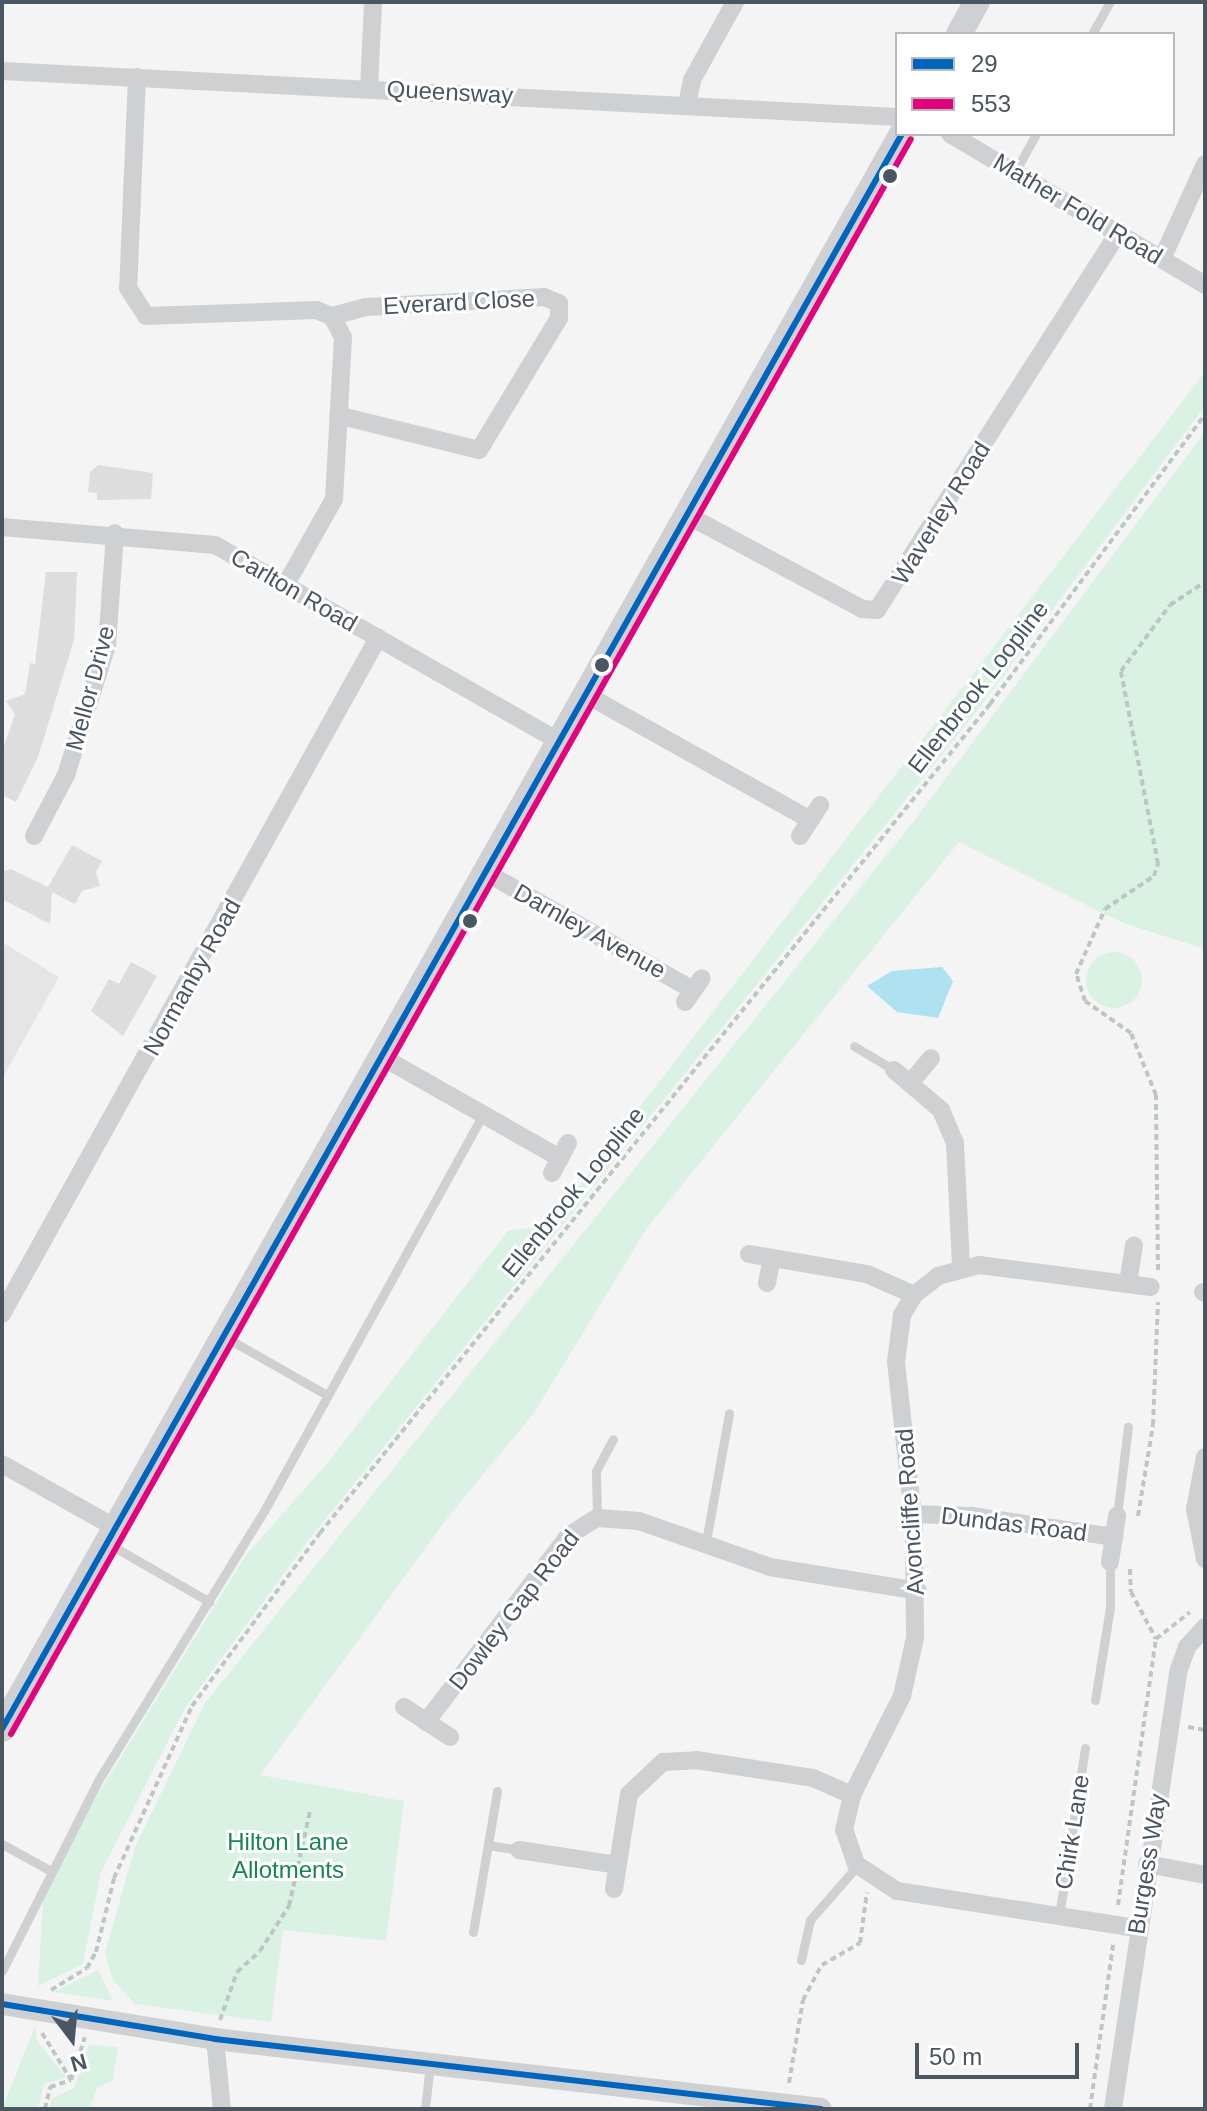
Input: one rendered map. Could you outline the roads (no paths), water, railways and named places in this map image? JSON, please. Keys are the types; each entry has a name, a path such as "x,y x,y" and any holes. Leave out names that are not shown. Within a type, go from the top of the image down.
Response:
{"main road":[{"path":"960,32 977,2"},
{"path":"2,1729 901,136"}],"street":[{"path":"369,88 373,2"},
{"path":"687,104 692,80 735,2"},
{"name":"Queensway","path":"2,71 895,117"},
{"name":"Everard Close","path":"137,77 128,288 137,308 156,318 316,310 332,316 366,307 544,297 560,311 479,450 338,415"},
{"name":"Mather Fold Road","path":"953,136 1205,285"},
{"path":"1162,259 1205,164"},
{"name":"Waverley Road","path":"687,515 862,609 877,610 1118,233"},
{"path":"285,586 334,499 343,337 332,316"},
{"name":"Carlton Road","path":"2,527 198,539 559,741"},
{"name":"Mellor Drive","path":"34,836 66,775 107,645 115,533"},
{"name":"Normanby Road","path":"2,1314 378,638"},
{"path":"585,694 810,820"},
{"name":"Darnley Avenue","path":"487,873 693,990"},
{"path":"382,1057 560,1158"},
{"path":"911,1082 931,1058"},
{"path":"894,1070 941,1110 955,1143 955,1237 961,1267"},
{"path":"1128,1283 1134,1245"},
{"path":"749,1254 867,1274 914,1295 961,1267 1128,1283 1156,1282"},
{"path":"767,1283 772,1258"},
{"name":"Avoncliffe Road","path":"863,1871 844,1830 852,1795 902,1696 918,1591 914,1514 896,1362 896,1339 914,1295"},
{"path":"2,1464 112,1536"},
{"path":"1204,1468 1195,1509 1205,1559"},
{"name":"Dundas Road","path":"914,1514 972,1516 1114,1537"},
{"name":"Dundas Road","path":"1110,1562 1117,1516"},
{"name":"Dowley Gap Road","path":"426,1722 568,1536 597,1518 639,1521 705,1547 770,1567 918,1591"},
{"name":"Burgess Way","path":"1113,2109 1136,1928 1181,1658 1205,1627"},
{"path":"404,1707 450,1737"},
{"path":"614,1889 629,1794 663,1762 696,1760 813,1778 852,1795"},
{"path":"519,1850 617,1865"},
{"path":"1147,1864 1205,1875"},
{"path":"863,1871 897,1891 1136,1928"},
{"path":"2,2004 43,2019 91,2019 215,2039 821,2109"},
{"path":"215,2039 222,2109"}],"lane":[{"path":"1093,32 1110,2"},
{"path":"1015,172 1035,136"},
{"path":"854,1046 894,1070"},
{"path":"2,1971 106,1767 210,1602 483,1115"},
{"path":"225,1337 327,1395"},
{"path":"705,1547 729,1413"},
{"name":"Dundas Road","path":"1117,1516 1128,1427"},
{"path":"597,1518 596,1471 613,1439"},
{"path":"112,1536 210,1602"},
{"path":"1095,1700 1110,1607 1110,1562"},
{"name":"Chirk Lane","path":"1059,1916 1085,1748"},
{"path":"473,1932 497,1791"},
{"path":"2,1844 51,1871"},
{"path":"488,1845 519,1850"},
{"path":"801,1960 810,1920 863,1871"},
{"path":"425,2109 430,2064"}],"water":[{"path":"942,967 953,981 938,1018 897,1012 867,986 892,971"}],"park label":[{"name":"Hilton Lane Allotments","path":"288,1856"}]}
